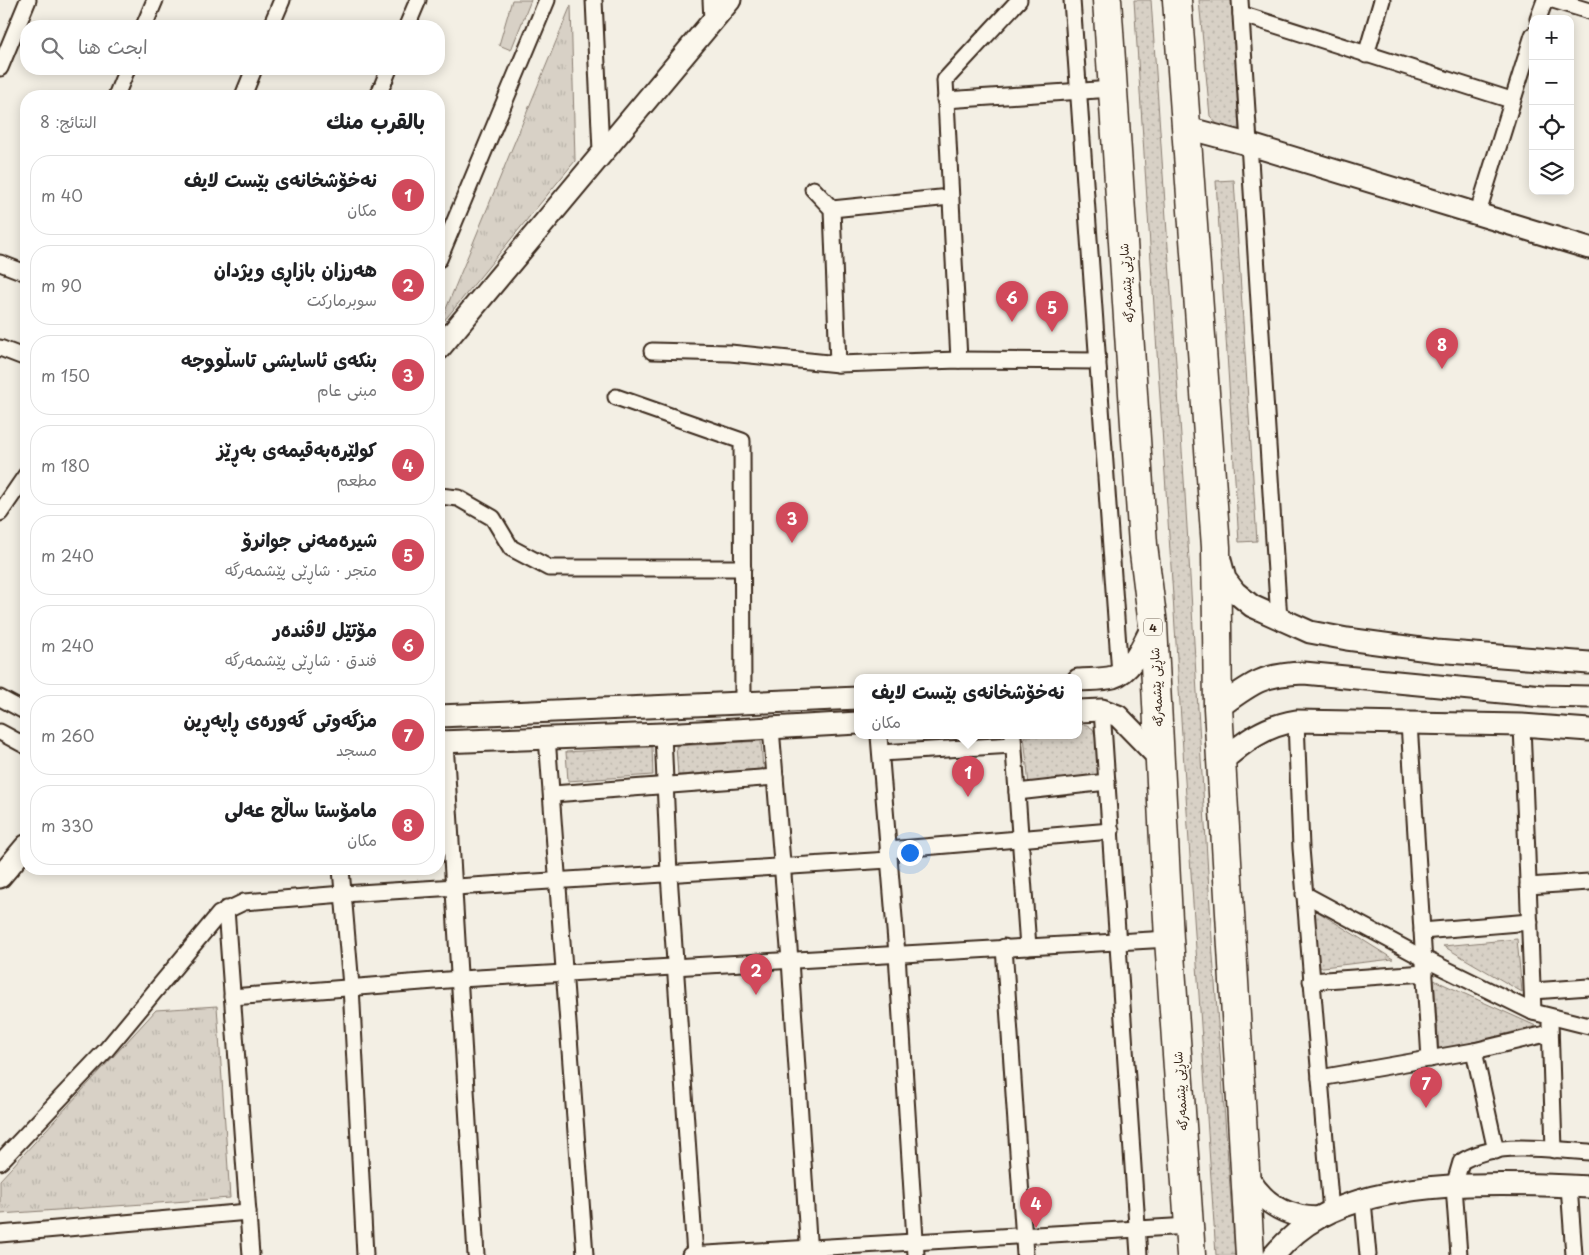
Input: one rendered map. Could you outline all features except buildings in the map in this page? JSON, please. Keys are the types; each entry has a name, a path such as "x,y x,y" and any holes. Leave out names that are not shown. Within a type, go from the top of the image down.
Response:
{"highway":[{"name":"شاڕێی پێشمەرگە","path":"1107,0 1142,536 1153,625 1169,939 1191,1255"},
{"path":"1177,0 1216,547 1218,708 1250,1255"}],"main road":[{"path":"445,342 601,152 711,10 730,0"},
{"path":"1187,128 1478,212 1588,246"},
{"path":"1216,547 1225,580 1235,592 1252,606 1279,620 1310,632 1364,642 1472,654 1589,663"},
{"path":"1082,680 1106,679 1120,674 1130,666 1153,625"},
{"path":"1218,708 1254,683 1278,674 1304,672 1542,696 1589,697"},
{"path":"445,716 854,698"},
{"path":"1082,711 1102,710 1118,716 1126,722 1159,758"},
{"path":"1222,761 1253,735 1281,723 1296,721 1522,725 1589,730"},
{"path":"445,742 663,734 854,723"},
{"path":"0,877 20,853"},
{"path":"1244,1170 1256,1191 1274,1206 1295,1216 1324,1215"},
{"path":"1274,1255 1294,1235 1324,1215 1363,1201 1416,1190 1454,1186 1579,1187"}],"street":[{"path":"0,68 28,0"},
{"path":"147,20 155,0"},
{"path":"274,20 282,0"},
{"path":"410,20 418,0"},
{"path":"445,245 547,0"},
{"path":"594,0 601,152"},
{"path":"959,360 944,80 1019,0"},
{"path":"1072,0 1120,674"},
{"path":"1366,55 1382,0"},
{"path":"1539,15 1544,0"},
{"path":"1553,0 1589,11"},
{"path":"1279,620 1241,7 1366,55 1511,100"},
{"path":"1478,212 1511,100 1529,47"},
{"path":"118,90 125,75"},
{"path":"245,90 252,75"},
{"path":"380,90 387,75"},
{"path":"945,100 1113,89"},
{"path":"813,189 832,209 838,364"},
{"path":"832,209 950,197"},
{"path":"0,263 20,271"},
{"path":"1,351 20,356"},
{"path":"652,351 730,353 838,364 959,360 1098,361"},
{"path":"616,397 742,440 744,702"},
{"path":"0,513 20,484"},
{"path":"445,497 458,498 493,518 511,548 549,568 743,568"},
{"path":"0,698 20,709"},
{"path":"1102,710 1139,1255"},
{"path":"1296,721 1298,804 1304,894 1320,1078 1324,1215"},
{"path":"1409,723 1430,1059"},
{"path":"1522,725 1533,1012"},
{"path":"772,728 790,960 809,1251"},
{"path":"0,732 20,743"},
{"path":"663,734 667,785 669,874 695,1255"},
{"path":"547,737 553,794 557,881 584,1255"},
{"path":"879,739 897,954 916,1248"},
{"path":"881,753 1013,740 1028,946"},
{"path":"553,794 775,777"},
{"path":"1017,792 1107,782"},
{"path":"445,786 460,979 476,1255"},
{"path":"0,1162 106,1050 150,1000 212,921 226,909 244,902 343,894 782,867 1020,839 1110,831"},
{"path":"341,875 351,986 366,1255"},
{"path":"1528,886 1589,882"},
{"path":"1304,894 1424,966 1533,1012 1589,1026"},
{"path":"226,909 251,1255"},
{"path":"1422,931 1530,922"},
{"path":"232,997 351,986 460,979 1169,939"},
{"path":"1004,948 1025,1255"},
{"path":"1312,981 1424,966"},
{"path":"1533,991 1589,987"},
{"path":"1550,1017 1554,1150"},
{"path":"1320,1078 1474,1051 1550,1033"},
{"path":"1474,1051 1496,1150"},
{"path":"1459,1255 1454,1186 1461,1162 1474,1154 1496,1150 1589,1152"},
{"path":"1574,1255 1579,1187"},
{"path":"1363,1201 1368,1255"},
{"path":"0,1234 248,1212"},
{"path":"690,1255 916,1248 1024,1234 1189,1226"}],"green space":[{"path":"512,0 531,0 511,50 499,45"},
{"path":"1134,0 1151,0 1185,494 1213,956 1235,1255 1216,1255"},
{"path":"1199,0 1232,0 1239,130 1218,125 1210,116"},
{"path":"571,5 575,161 445,320 445,311"},
{"path":"1234,180 1257,541 1239,542 1216,181"},
{"path":"1082,724 1093,729 1097,740 1100,778 1029,786 1024,739 1082,739"},
{"path":"761,741 763,769 678,775 676,746"},
{"path":"652,747 653,775 568,781 566,752"},
{"path":"1315,910 1393,959 1314,968"},
{"path":"1517,939 1522,992 1443,946"},
{"path":"1434,980 1536,1026 1439,1051"},
{"path":"217,1006 230,1198 0,1214 0,1180 156,1010"}],"place":[{"name":"مۆتێل لاڤندەر","path":"1012,322"},
{"name":"شیرەمەنی جوانرۆ","path":"1052,332"},
{"name":"مامۆستا ساڵح عەلی","path":"1442,369"},
{"name":"بنکەی ئاسایشی تاسڵووجە","path":"792,543"},
{"name":"نەخۆشخانەی بێست لایف","path":"968,797"},
{"name":"ھەرزان بازاڕی ویژدان","path":"756,995"},
{"name":"مزگەوتی گەورەی ڕاپەڕین","path":"1426,1108"},
{"name":"کولێرەبەقیمەی بەڕێز","path":"1036,1228"}]}
